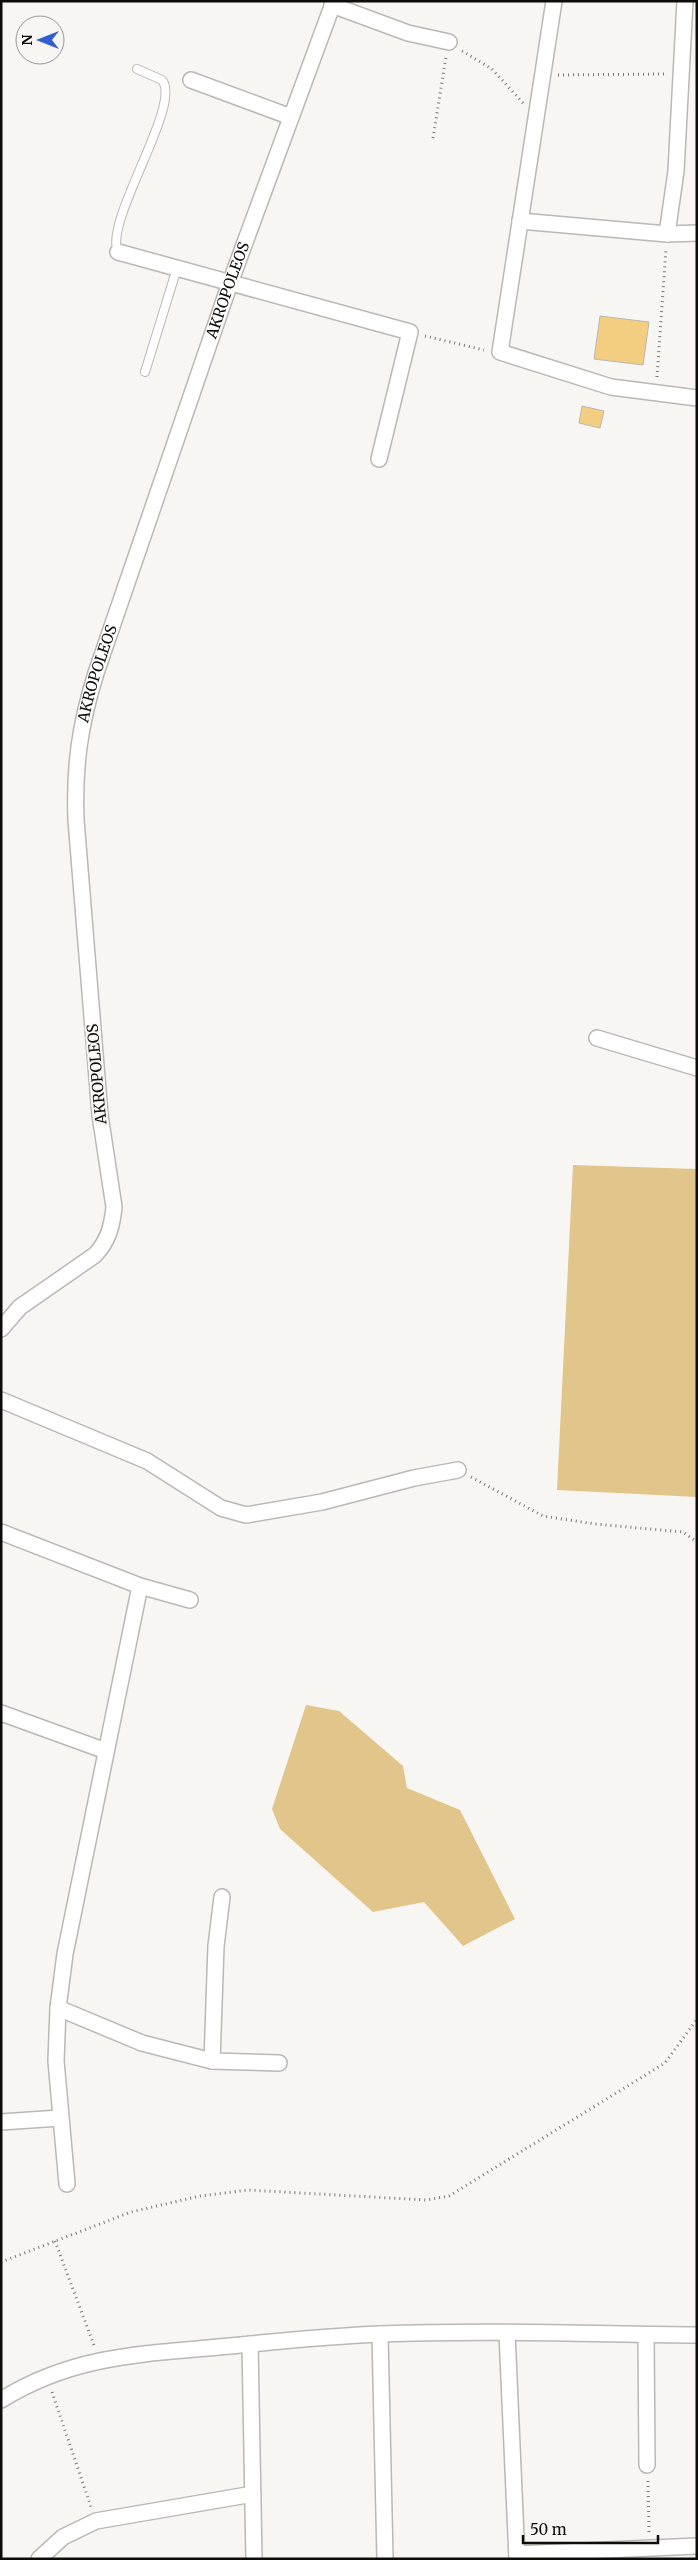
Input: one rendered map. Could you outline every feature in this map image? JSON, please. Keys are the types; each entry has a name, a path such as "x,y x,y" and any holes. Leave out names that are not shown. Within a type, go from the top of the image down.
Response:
{"street":[{"path":"554,1 500,352 611,387 697,398"},
{"path":"667,234 676,171 684,1"},
{"path":"333,3 408,33 449,42"},
{"name":"AKROPOLEOS","path":"1,1329 20,1307 95,1255 104,1245 113,1222 114,1207 96,1070 76,820 76,756 86,704 96,672 230,283 333,3"},
{"path":"191,80 291,117"},
{"path":"520,221 667,234 697,233"},
{"path":"118,252 410,332 378,459"},
{"path":"597,1038 697,1068"},
{"path":"1,1400 147,1461 220,1508 246,1515 322,1502 414,1478 458,1470"},
{"path":"1,1532 140,1586 190,1600"},
{"path":"67,2184 56,2060 58,2008 65,1954 140,1586"},
{"path":"1,1713 106,1752"},
{"path":"212,2061 216,1946 222,1897"},
{"path":"58,2008 142,2043 212,2061 279,2062"},
{"path":"1,2122 60,2118"},
{"path":"507,2333 517,2556 649,2549 689,2551"},
{"path":"380,2334 385,2559"},
{"path":"1,2400 47,2376 100,2360 250,2344 380,2334 697,2335"},
{"path":"646,2334 647,2465"},
{"path":"250,2344 254,2559"},
{"path":"39,2559 63,2537 96,2521 253,2494"}],"lane":[{"path":"118,252 115,246 123,211 154,136 166,92 162,80 137,69"},
{"path":"145,372 177,268"}],"path":[{"path":"434,138 449,42 492,69 536,117"},
{"path":"542,76 681,74"},
{"path":"656,393 667,234"},
{"path":"410,332 459,345 500,352"},
{"path":"458,1470 543,1516 595,1524 683,1532 697,1542"},
{"path":"1,2262 131,2212 200,2196 248,2190 426,2200 449,2196 665,2063 697,2020"},
{"path":"55,2242 100,2360"},
{"path":"47,2376 96,2521"},
{"path":"647,2465 649,2549"}],"shaded area":[{"path":"573,1165 697,1169 697,1497 557,1490"},
{"path":"306,1705 339,1711 403,1766 407,1788 460,1810 515,1919 463,1946 424,1902 373,1912 280,1829 272,1809"}],"building":[{"path":"600,316 649,322 643,365 594,359"},
{"path":"582,406 604,411 600,428 579,423"}]}
